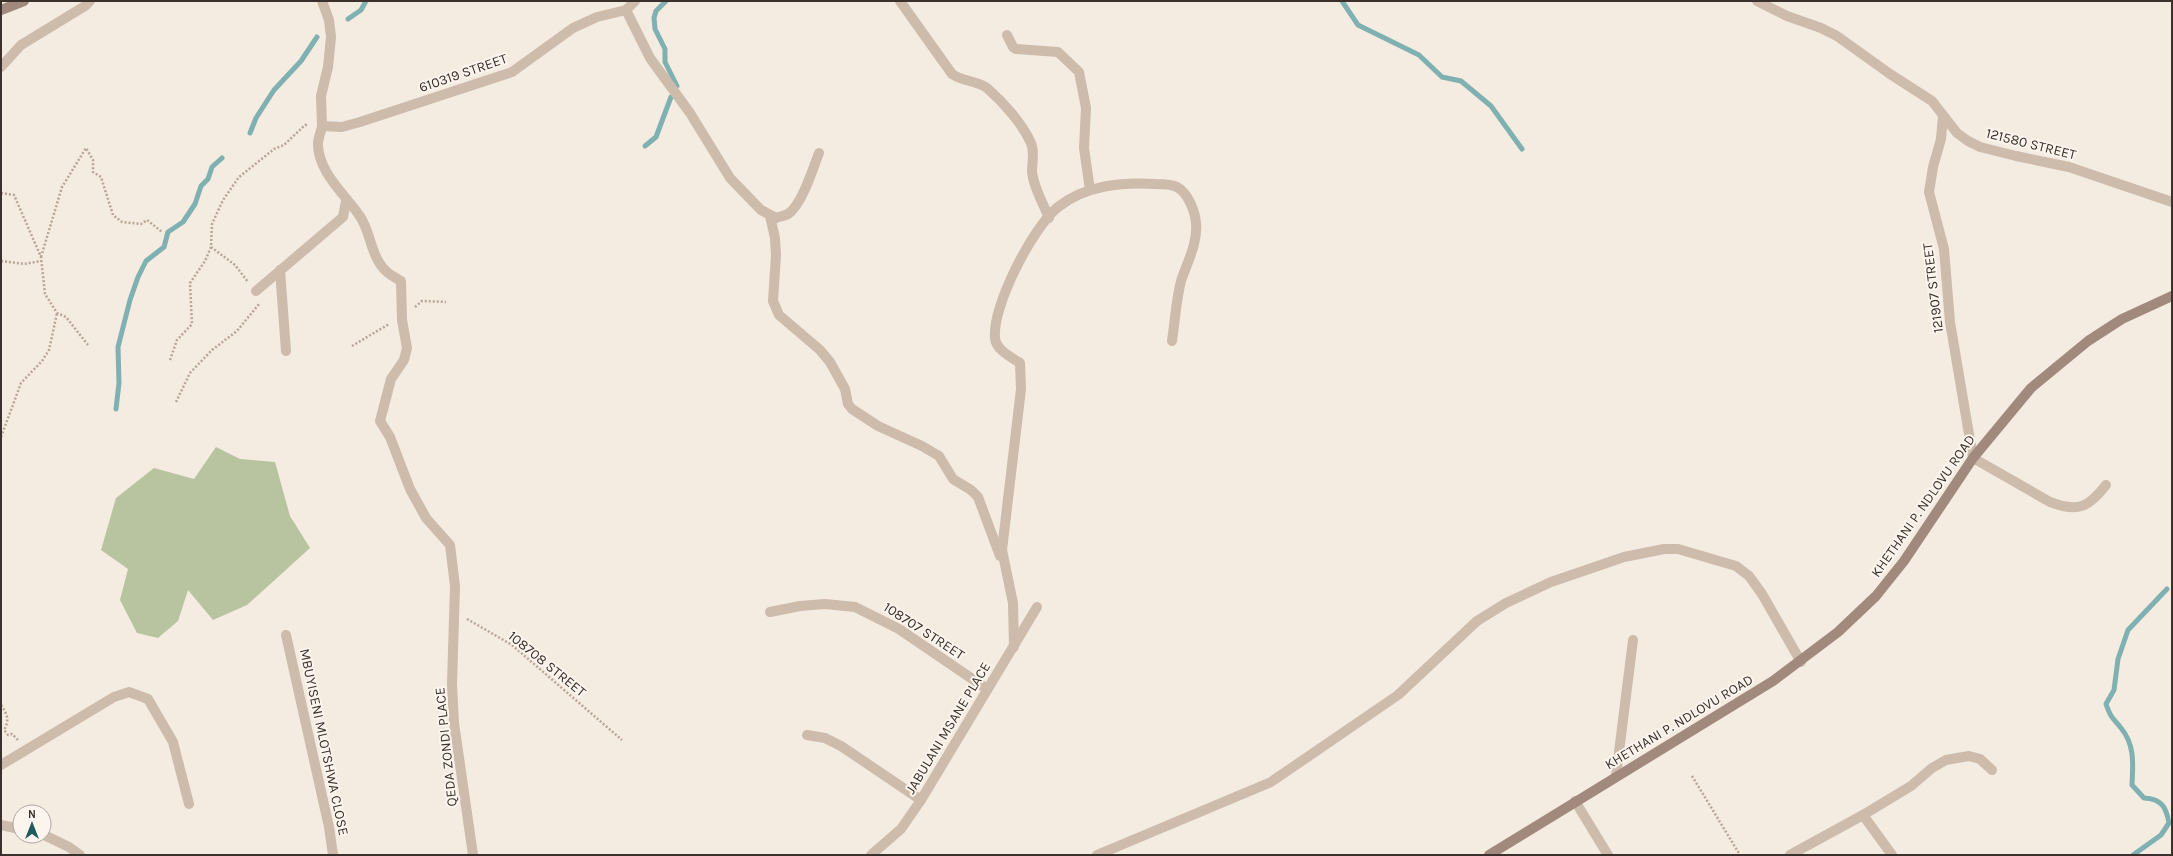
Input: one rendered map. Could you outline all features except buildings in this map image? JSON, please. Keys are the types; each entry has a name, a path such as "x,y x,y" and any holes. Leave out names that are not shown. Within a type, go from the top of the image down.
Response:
{"street":[{"path":"1,10 24,1"},
{"path":"1,67 21,45 85,6 90,1"},
{"path":"256,291 343,217 346,201 321,158 318,145 322,126 321,96 330,59 331,37 329,20 322,1"},
{"path":"635,1 626,10 650,58 690,113 730,178 749,199 770,216 776,218 788,214 793,210 798,202 819,153"},
{"path":"900,1 952,74 959,79 982,84 1017,120 1031,144 1034,153 1032,171 1049,218"},
{"name":"121580 STREET","path":"1758,1 1787,16 1821,28 1837,36 1890,74 1932,101 1943,116 1968,141 1980,147 2069,167 2172,202"},
{"name":"610319 STREET","path":"322,126 342,127 360,122 512,72 573,28 597,17 626,10"},
{"path":"1007,35 1013,47 1016,49 1058,52 1079,72 1086,108 1084,148 1090,190"},
{"name":"121907 STREET","path":"1943,116 1941,139 1932,167 1929,192 1944,250 1950,322 1973,458"},
{"path":"1004,565 1003,535 1021,389 1020,363 1003,352 995,339 998,312 1018,261 1058,207 1090,190 1115,184 1171,185 1184,192 1190,202 1196,223 1196,235 1181,282 1172,341"},
{"name":"QEDA ZONDI PLACE","path":"346,201 361,219 376,257 385,271 401,281 402,320 407,348 404,360 391,379 380,421 390,437 399,466 423,512 450,545 455,586 453,611 454,723 474,855"},
{"path":"770,216 776,238 773,301 779,315 820,350 830,362 845,389 848,404 852,409 878,426 922,446 939,456 953,479 971,490 978,497 1004,565 1013,603 1014,647"},
{"path":"280,270 286,351"},
{"name":"KHETHANI P. NDLOVU ROAD","path":"1489,855 1773,681 1801,662 1838,632 1876,596 1904,561 1973,458 2031,388 2061,361 2088,341 2122,319 2172,296"},
{"path":"1973,458 2050,502 2063,507 2083,507 2094,500 2106,485"},
{"path":"1096,855 1271,782 1398,695 1477,620 1506,603 1551,582 1624,557 1664,549 1678,549 1736,566 1749,576 1758,588 1801,662"},
{"name":"108707 STREET","path":"770,612 800,606 826,604 855,607 899,629 988,689"},
{"name":"JABULANI MSANE PLACE","path":"871,855 901,829 1038,607"},
{"name":"MBUYISENI MLOTSHWA CLOSE","path":"286,635 326,812 334,855"},
{"path":"1616,776 1633,640"},
{"path":"1,765 114,697 129,692 148,699 173,742 189,804"},
{"path":"807,734 826,738 841,746 920,800"},
{"path":"1790,855 1863,815 1911,786 1932,768 1946,760 1969,756 1980,759 1992,770"},
{"path":"1575,801 1608,855"},
{"path":"1863,815 1892,855"},
{"path":"1,825 12,827"},
{"path":"52,839 69,847 80,855"}],"path":[{"path":"170,360 176,340 192,324 190,283 205,261 211,247 212,224 223,200 239,177 274,149 284,145 305,125 322,126"},
{"path":"88,345 66,317 57,313 45,294 41,261 62,187 86,148 93,160 93,172 101,176 113,215 122,222 141,224 147,220 162,232"},
{"path":"1,193 14,195 41,257"},
{"path":"1,261 24,264 41,261"},
{"path":"1,436 20,383 42,362 49,350 57,313"},
{"path":"176,402 190,373 212,350 236,331"},
{"name":"108708 STREET","path":"453,611 512,645 622,740"},
{"path":"1,705 7,713 8,723 4,730 8,735 12,734 18,741 17,756"},
{"path":"1692,776 1740,855"}],"green space":[{"path":"216,447 240,459 275,462 290,516 310,548 247,605 213,620 188,590 178,621 158,638 137,633 120,600 128,569 101,550 116,498 154,468 194,479"}],"waterway":[{"path":"348,19 361,10 366,1"},
{"path":"666,1 656,11 654,18 655,29 665,49 665,62 677,86"},
{"path":"1342,1 1358,25 1419,55 1442,77 1461,81 1491,106 1522,149"},
{"path":"250,133 256,118 274,90 301,61 317,37"},
{"path":"645,146 656,137 671,97"},
{"path":"116,409 119,383 118,347 130,300 138,277 146,261 164,247 168,232 183,222 195,204 201,186 208,179 212,167 222,158"},
{"path":"2133,855 2161,835 2169,823 2165,808 2155,800 2144,798 2132,785 2132,755 2129,741 2126,734 2111,715 2106,704 2114,690 2118,659 2128,630 2167,589"}]}
